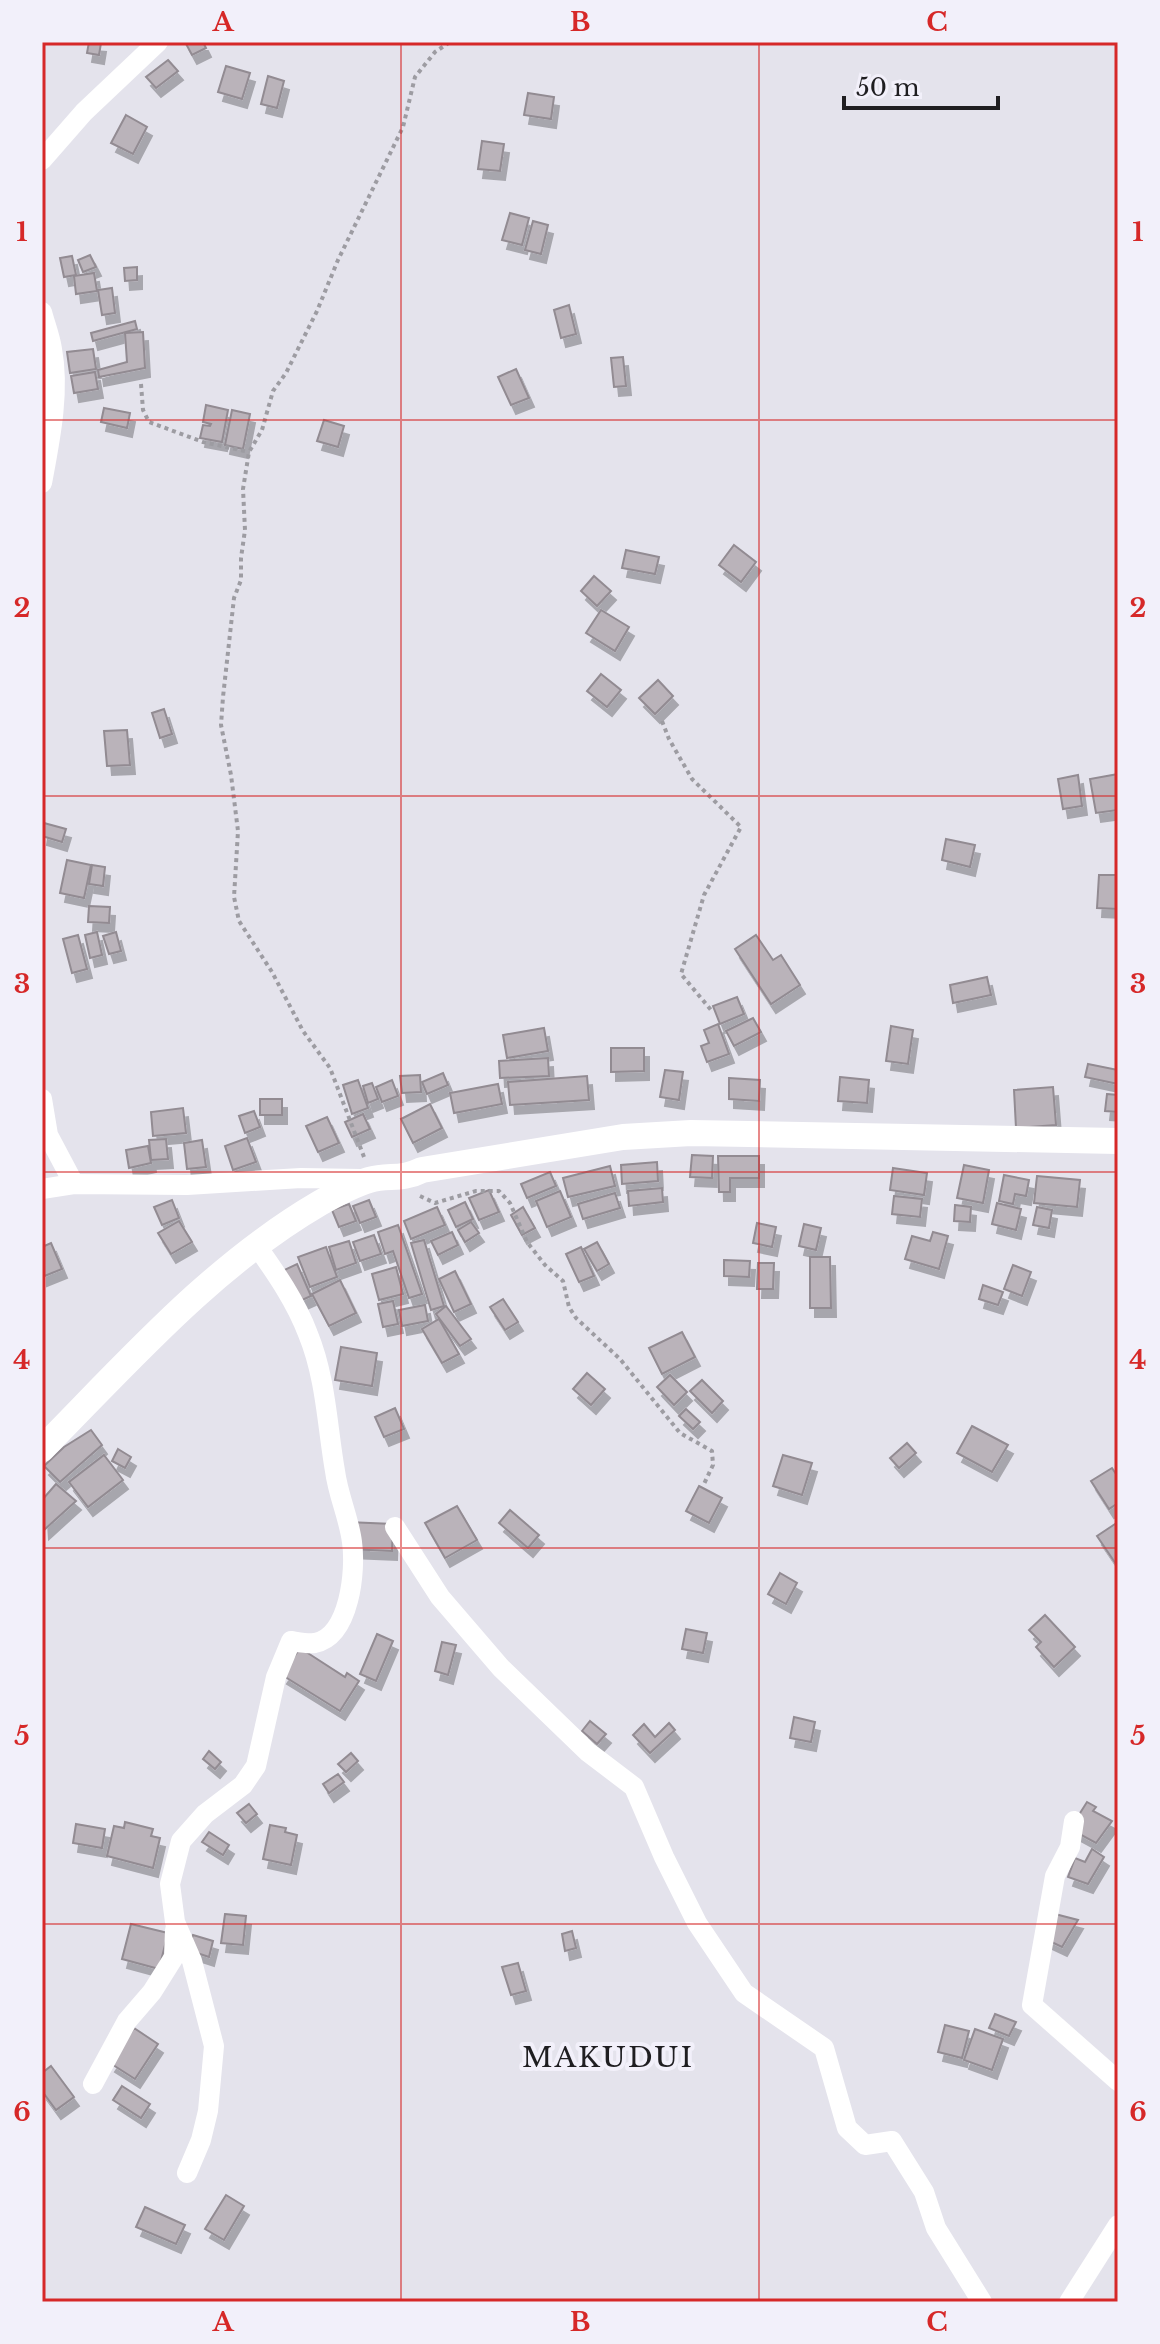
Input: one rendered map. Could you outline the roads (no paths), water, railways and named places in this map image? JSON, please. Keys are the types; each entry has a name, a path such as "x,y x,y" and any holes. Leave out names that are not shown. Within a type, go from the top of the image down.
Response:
{"street":[{"path":"42,160 84,112 158,42"},
{"path":"42,312 53,350 53,425 42,483"},
{"path":"42,1099 46,1130 74,1184"},
{"path":"42,1189 74,1184 187,1185 301,1178 407,1178 422,1170 636,1136 691,1133 1118,1141"},
{"path":"42,1449 203,1287 256,1245 321,1203 371,1179"},
{"path":"93,2084 127,2021 152,1992 174,1957 175,1922 170,1884 181,1841 205,1814 243,1785 256,1766 276,1677 291,1641 316,1643 332,1633 347,1609 353,1567 352,1542 334,1470 322,1376 308,1333 279,1279 256,1245"},
{"path":"395,1527 440,1597 501,1668 588,1752 634,1787 697,1923 744,1993 824,2048 847,2128 865,2145 892,2141 924,2192 936,2228 982,2302"},
{"path":"1074,1821 1070,1847 1055,1876 1032,2005 1118,2081"},
{"path":"175,1922 192,1961 214,2046 208,2111 201,2140 187,2173"},
{"path":"1069,2302 1118,2225"}],"district":[{"name":"MAKUDUI","path":"608,2057"}]}
